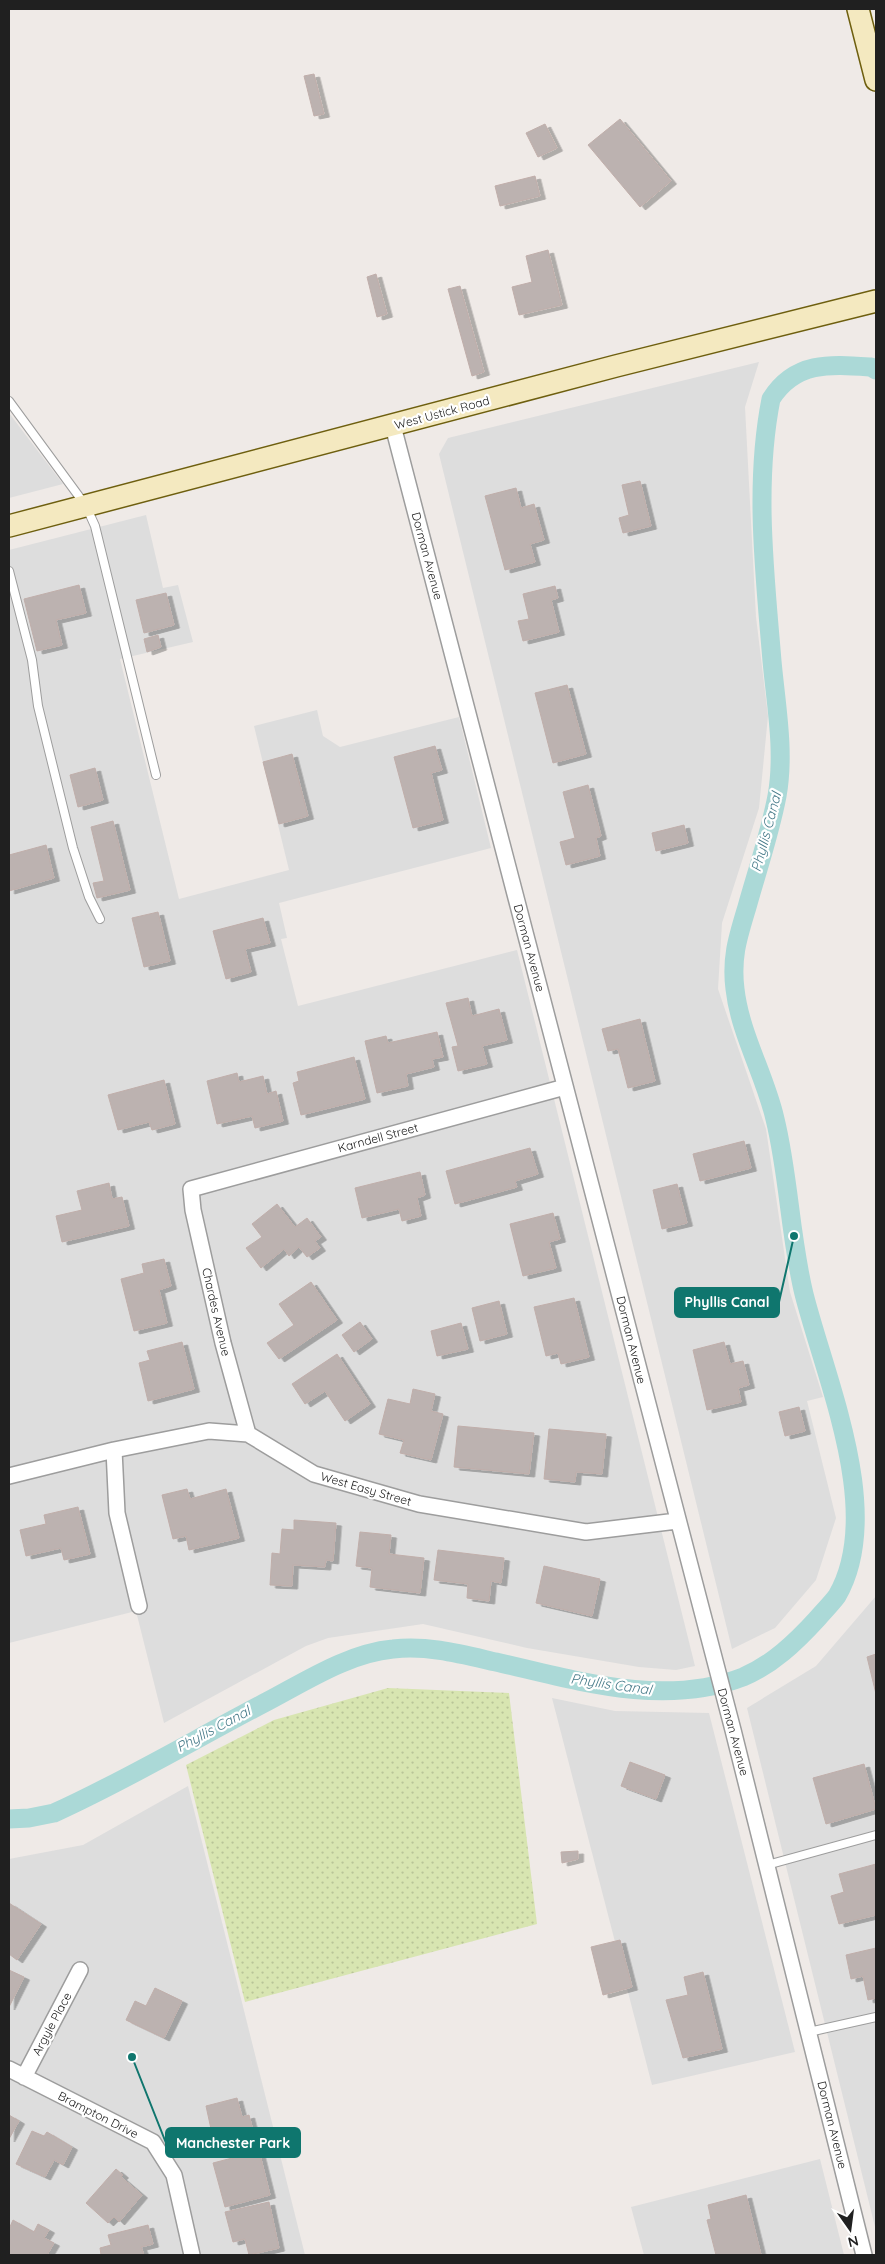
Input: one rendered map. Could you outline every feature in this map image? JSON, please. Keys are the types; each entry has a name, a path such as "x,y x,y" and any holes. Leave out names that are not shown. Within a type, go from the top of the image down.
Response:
{"main road":[{"path":"858,9 876,80"},
{"name":"West Ustick Road","path":"9,526 616,366 876,301"}],"street":[{"name":"Dorman Avenue","path":"393,426 768,1865 864,2255"},
{"name":"Karndell Street","path":"191,1189 565,1087"},
{"name":"Chardes Avenue","path":"191,1189 193,1210 222,1343 248,1434"},
{"name":"West Easy Street","path":"9,1476 114,1450 209,1431 248,1434 314,1474 419,1504 586,1532 677,1521"},
{"path":"114,1450 117,1514 139,1606"},
{"name":"Argyle Place","path":"24,2077 80,1970"},
{"name":"Brampton Drive","path":"9,2069 153,2142 174,2175 192,2255"}],"lane":[{"path":"9,401 86,506 95,526 156,775"},
{"path":"9,571 32,660 38,706 70,838 88,897 100,919"},
{"path":"768,1865 876,1835"},
{"path":"809,2032 876,2017"}],"shaded area":[{"path":"759,362 745,407 756,617 768,716 759,808 722,923 718,989 766,1129 790,1292 823,1397 807,1401 836,1518 816,1580 775,1628 732,1649 439,454 448,438"},
{"path":"9,413 63,484 9,498"},
{"path":"146,515 163,588 178,585 193,642 120,659 179,899 289,870 254,726 317,710 323,736 340,747 459,717 491,848 279,903 287,938 281,939 298,1006 517,950 695,1666 676,1670 639,1667 527,1648 423,1624 328,1638 306,1646 164,1723 136,1611 9,1643 9,550"},
{"path":"876,1596 876,2231 747,1708 816,1666"},
{"path":"552,1698 615,1711 709,1713 795,2052 652,2085"},
{"path":"188,1786 305,2255 9,2255 9,1859 83,1845"},
{"path":"820,2159 844,2255 644,2255 631,2207"}],"green space":[{"path":"388,1688 509,1693 537,1924 245,2002 186,1765 274,1720"}],"building":[{"path":"314,74 324,114 314,116 304,76"},
{"path":"620,119 671,181 640,207 588,145"},
{"path":"545,124 557,148 538,157 526,133"},
{"path":"535,176 540,196 500,206 495,186"},
{"path":"548,250 562,305 519,315 512,287 532,282 526,256"},
{"path":"376,274 387,314 377,317 367,277"},
{"path":"460,286 484,372 472,376 448,289"},
{"path":"640,481 651,526 623,533 619,518 629,515 622,485"},
{"path":"516,488 521,508 534,504 544,540 530,544 535,562 505,570 485,496"},
{"path":"79,585 86,613 56,620 62,645 37,651 24,599"},
{"path":"555,586 558,598 551,600 559,632 523,641 518,621 529,619 523,594"},
{"path":"166,593 174,625 144,633 136,600"},
{"path":"158,635 161,647 147,652 144,639"},
{"path":"567,685 586,754 553,763 535,693"},
{"path":"435,746 442,770 431,773 443,820 413,828 394,757"},
{"path":"292,754 308,816 279,824 263,762"},
{"path":"95,768 103,800 78,807 70,775"},
{"path":"588,785 601,836 596,838 600,856 566,865 560,842 575,838 563,792"},
{"path":"113,821 130,890 97,898 93,883 104,881 91,827"},
{"path":"684,825 688,843 656,851 652,833"},
{"path":"46,845 54,878 9,891 9,855"},
{"path":"158,912 170,961 144,967 132,918"},
{"path":"263,918 270,943 245,949 251,972 226,979 213,931"},
{"path":"468,998 472,1016 499,1009 507,1040 482,1046 487,1064 458,1071 452,1047 458,1046 446,1003"},
{"path":"640,1019 655,1081 628,1088 618,1049 608,1051 602,1029"},
{"path":"437,1032 443,1057 432,1059 434,1067 406,1074 408,1086 377,1093 365,1041 386,1036 388,1043"},
{"path":"354,1057 365,1099 301,1115 293,1083 299,1081 297,1072"},
{"path":"237,1073 239,1082 263,1076 267,1094 276,1091 283,1121 255,1128 252,1116 217,1124 207,1081"},
{"path":"164,1080 175,1124 152,1130 149,1122 118,1130 108,1095"},
{"path":"744,1141 751,1168 700,1181 693,1154"},
{"path":"530,1148 538,1174 515,1181 517,1187 455,1204 446,1171"},
{"path":"420,1172 425,1195 417,1198 421,1216 402,1221 399,1209 362,1218 355,1188"},
{"path":"109,1183 112,1199 122,1197 129,1226 62,1242 56,1216 82,1210 77,1191"},
{"path":"677,1184 687,1223 662,1229 653,1190"},
{"path":"277,1204 295,1227 307,1218 321,1237 315,1241 320,1248 307,1257 299,1247 289,1256 284,1249 261,1268 246,1248 262,1237 252,1224"},
{"path":"553,1213 560,1239 549,1242 556,1268 523,1276 510,1224"},
{"path":"164,1259 171,1286 159,1290 167,1323 134,1331 121,1279 144,1273 142,1264"},
{"path":"311,1282 337,1320 279,1359 267,1343 294,1325 279,1304"},
{"path":"574,1298 589,1357 561,1364 558,1353 546,1356 534,1307"},
{"path":"499,1301 507,1334 480,1341 472,1308"},
{"path":"360,1322 372,1339 354,1352 342,1335"},
{"path":"461,1323 468,1349 437,1356 431,1331"},
{"path":"182,1342 194,1389 148,1401 139,1363 150,1360 147,1351"},
{"path":"724,1342 730,1364 743,1361 749,1385 738,1388 741,1402 707,1410 693,1350"},
{"path":"337,1354 370,1404 345,1421 325,1391 305,1404 292,1384"},
{"path":"413,1389 435,1394 431,1411 443,1414 431,1460 400,1453 404,1440 379,1434 388,1399 410,1404"},
{"path":"799,1407 805,1431 785,1436 779,1412"},
{"path":"458,1426 534,1433 529,1474 454,1467"},
{"path":"549,1429 606,1434 602,1474 576,1472 575,1482 544,1479"},
{"path":"187,1489 190,1499 226,1489 239,1538 189,1550 186,1536 173,1539 162,1495"},
{"path":"78,1507 90,1554 64,1560 61,1548 26,1556 20,1530 46,1524 44,1515"},
{"path":"294,1520 336,1523 333,1561 326,1560 325,1567 293,1565 292,1586 270,1585 272,1553 280,1554 282,1529 294,1530"},
{"path":"360,1532 391,1535 389,1554 424,1558 420,1593 370,1587 372,1568 356,1566"},
{"path":"438,1550 504,1558 501,1583 491,1581 489,1601 467,1598 468,1584 434,1580"},
{"path":"544,1566 600,1579 592,1616 536,1603"},
{"path":"876,1654 876,1694 867,1657"},
{"path":"630,1762 665,1775 656,1799 621,1786"},
{"path":"864,1764 876,1809 826,1824 813,1778"},
{"path":"578,1851 578,1859 562,1863 561,1852"},
{"path":"876,1864 876,1915 839,1924 831,1896 844,1892 839,1874"},
{"path":"9,1903 41,1924 17,1960 9,1954"},
{"path":"620,1940 632,1987 603,1995 591,1947"},
{"path":"876,1948 876,1998 868,2000 863,1976 851,1979 846,1955"},
{"path":"9,1970 24,1977 9,2007"},
{"path":"703,1972 722,2049 683,2058 666,2000 688,1995 684,1977"},
{"path":"155,1988 182,2001 164,2038 126,2020 135,2001 146,2006"},
{"path":"237,2098 242,2117 249,2115 255,2139 207,2151 201,2131 211,2129 206,2106"},
{"path":"9,2115 19,2121 9,2139"},
{"path":"32,2131 44,2136 47,2132 72,2147 63,2165 54,2160 45,2177 16,2164"},
{"path":"259,2151 270,2195 225,2207 213,2163"},
{"path":"116,2169 123,2175 121,2177 142,2195 119,2222 114,2217 108,2223 86,2203"},
{"path":"746,2195 761,2255 716,2255 707,2220 711,2219 708,2205"},
{"path":"269,2202 279,2248 249,2255 245,2239 233,2242 225,2212"},
{"path":"13,2220 34,2232 38,2224 49,2230 44,2238 54,2243 47,2255 9,2255 9,2229"},
{"path":"148,2225 153,2244 141,2247 144,2255 101,2255 100,2248 111,2245 108,2235"}],"waterway":[{"name":"Phyllis Canal","path":"9,1819 29,1818 54,1813 135,1773 328,1669 360,1656 393,1649 432,1649 588,1683 651,1691 682,1690 713,1686 743,1677 764,1666 801,1636 837,1596 850,1563 855,1526 853,1487 847,1446 804,1294 792,1229 780,1141 771,1103 742,1022 735,989 734,967 738,938 771,824 779,779 779,729 766,596 762,530 763,464 771,399 781,387 802,371 841,365 871,367 876,370"}],"place":[{"name":"Phyllis Canal","path":"794,1236"},
{"name":"Manchester Park","path":"132,2057"}]}
